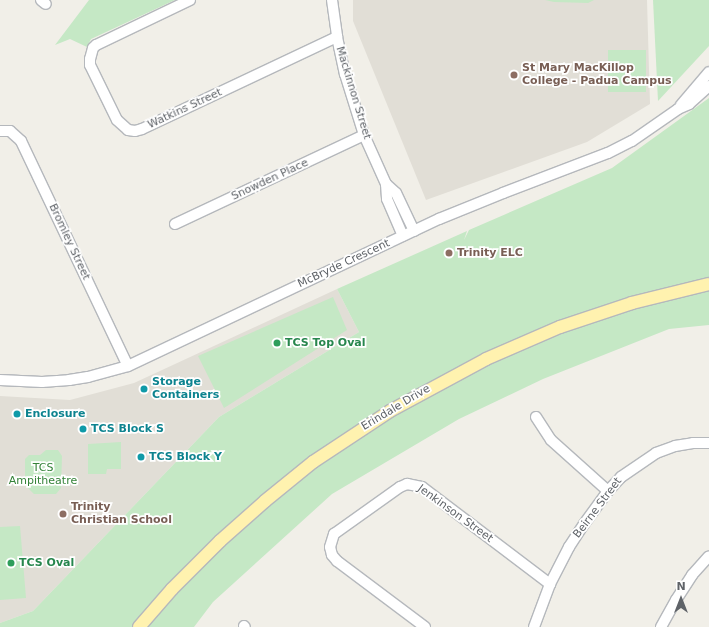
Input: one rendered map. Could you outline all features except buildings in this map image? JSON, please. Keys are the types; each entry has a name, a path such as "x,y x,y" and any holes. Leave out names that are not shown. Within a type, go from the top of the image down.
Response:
{"main road":[{"name":"Erindale Drive","path":"139,627 193,568 265,501 313,462 396,407 486,359 560,327 632,303 709,284"}],"street":[{"name":"Watkins Street","path":"190,0 96,45 93,48 90,64 117,120 128,130 142,129 337,37"},
{"name":"Mackinnon Street","path":"332,0 337,37 345,74 364,135 386,184 387,199 403,236"},
{"name":"McBryde Crescent","path":"678,109 709,72"},
{"name":"McBryde Crescent","path":"0,380 42,382 68,380 88,377 128,366 414,231 503,193 608,153 632,141 678,109 689,104 709,86"},
{"name":"Bromley Street","path":"0,131 10,131 22,141 128,366"},
{"name":"Snowden Place","path":"175,224 364,135"},
{"name":"Mackinnon Street","path":"386,184 396,194 414,231"},
{"path":"536,417 551,440 608,491"},
{"name":"Beirne Street","path":"534,627 550,584 584,524 608,491 629,470 656,453 681,445 709,443"},
{"name":"Jenkinson Street","path":"425,627 337,561 332,555 330,547 334,534 400,487 407,484 422,487 550,584"},
{"path":"662,627 676,600 692,575 709,556"}],"shaded area":[{"path":"353,0 647,0 650,104 587,142 426,200 353,21"},
{"name":"Trinity Christian School","path":"337,289 359,332 219,417 33,611 0,623 0,396 70,400 134,383"}],"green space":[{"path":"89,0 175,0 91,39 87,47 70,39 55,45"},
{"path":"545,0 594,0 588,3 554,2"},
{"path":"653,0 709,0 709,46 658,101"},
{"path":"608,50 646,50 646,92 608,92"},
{"path":"709,98 709,325 669,329 543,379 459,419 332,494 213,602 194,627 0,627 0,623 33,611 219,417 359,332 337,289 467,231 464,240 469,230 612,168"},
{"name":"TCS Top Oval","path":"333,297 347,330 224,408 198,356"},
{"path":"121,442 121,469 107,469 106,474 88,474 88,444"},
{"name":"TCS Ampitheatre","path":"46,450 58,450 62,456 61,488 56,494 34,494 25,485 25,459 29,455 40,455"},
{"name":"TCS Oval","path":"20,526 26,598 0,600 0,527"}],"place":[{"name":"St Mary MacKillop College - Padua Campus","path":"514,75"},
{"name":"Trinity ELC","path":"449,253"},
{"name":"TCS Top Oval","path":"277,343"},
{"name":"Storage Containers","path":"144,389"},
{"name":"Enclosure","path":"17,414"},
{"name":"TCS Block S","path":"83,429"},
{"name":"TCS Block Y","path":"141,457"},
{"name":"Trinity Christian School","path":"63,514"},
{"name":"TCS Oval","path":"11,563"}]}
